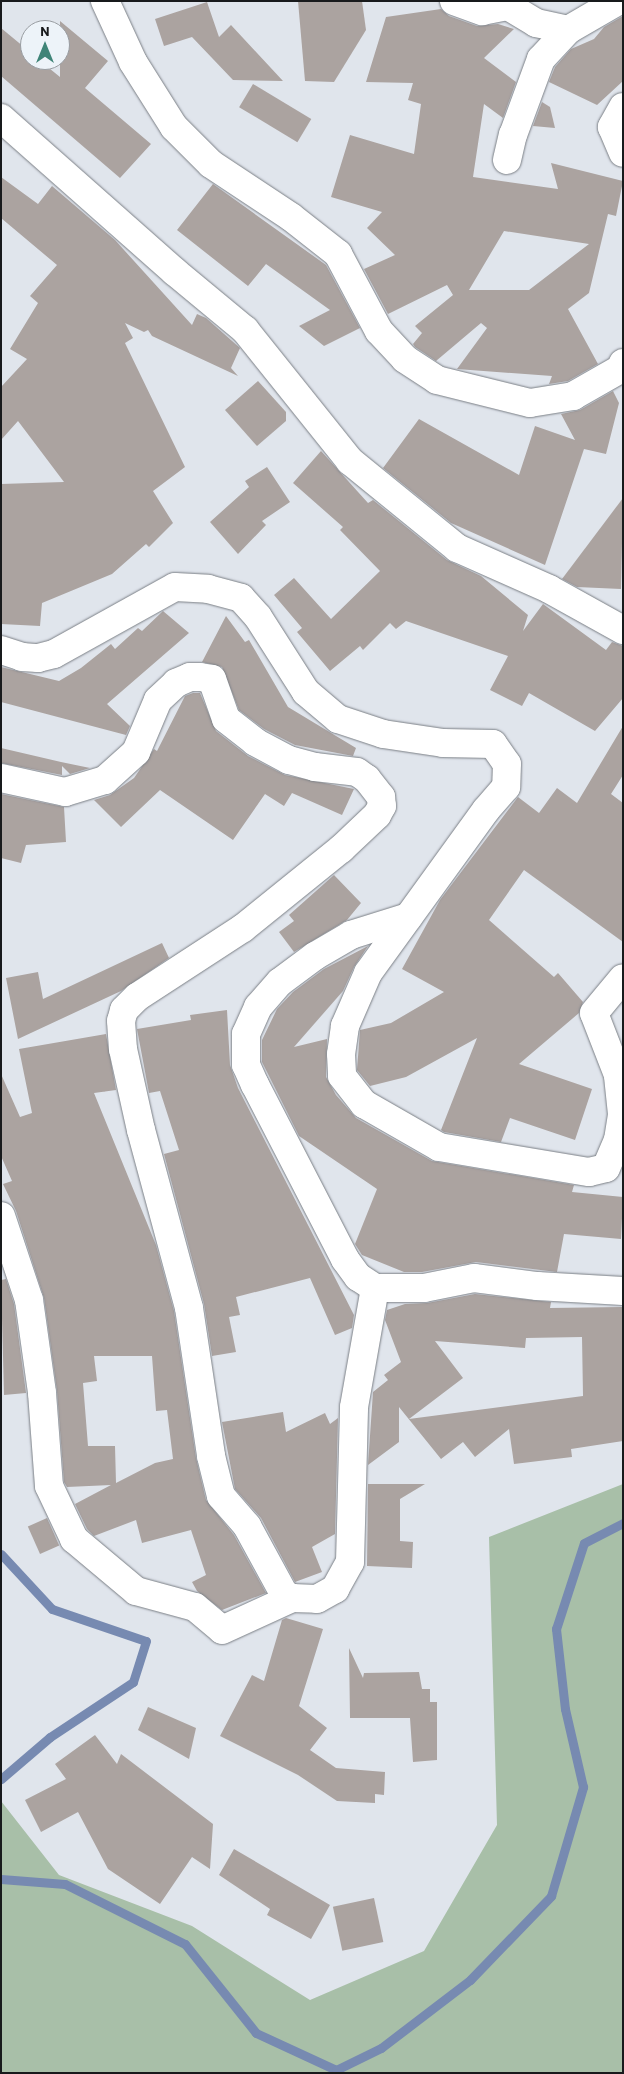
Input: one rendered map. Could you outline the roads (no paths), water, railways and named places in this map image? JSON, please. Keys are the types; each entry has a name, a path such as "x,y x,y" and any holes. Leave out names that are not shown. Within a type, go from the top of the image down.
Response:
{"street":[{"path":"105,1 133,62 174,127 211,164 291,218 338,254 379,331 405,359 437,380 530,403 574,396 622,368 623,363"},
{"path":"454,1 482,11 509,4 536,23 568,30"},
{"path":"507,160 513,135 541,59 568,30 618,1"},
{"path":"623,107 612,127 623,153"},
{"path":"1,118 175,272 245,330 350,461 457,548 549,589 623,630"},
{"path":"1,650 22,657 38,658 54,654 175,587 208,589 241,598 258,617 306,692 338,719 382,734 443,743 493,744 508,764 506,788 368,973 345,1026 342,1076 364,1104 439,1148 492,1159 588,1172 606,1168 618,1140 622,1114 618,1075 594,1013 623,978"},
{"path":"1,778 65,792 105,780 136,752 163,695 176,683 190,677 200,677 212,679 226,719 255,742 289,760 315,768 357,772 367,779 381,797 382,806 377,815 341,849 243,928 137,997 124,1010 121,1022 123,1049 141,1130 189,1308 211,1456 221,1496 247,1526 284,1594 292,1598 318,1599 335,1589 350,1562 354,1407 375,1288"},
{"path":"408,917 351,935 315,956 280,982 258,1007 246,1034 246,1064 255,1085 345,1259 358,1276 375,1288 424,1288 474,1278 537,1286 623,1291"},
{"path":"1,1216 29,1300 42,1393 49,1486 74,1539 136,1592 195,1607 222,1630 292,1598"}],"waterway":[{"path":"1,1879 65,1884 185,1944 256,2033 336,2070 381,2048 470,1980 551,1896 583,1787 565,1709 556,1629 584,1543 623,1523"},
{"path":"1,1554 52,1609 146,1641 133,1682 50,1737 1,1779"}]}
